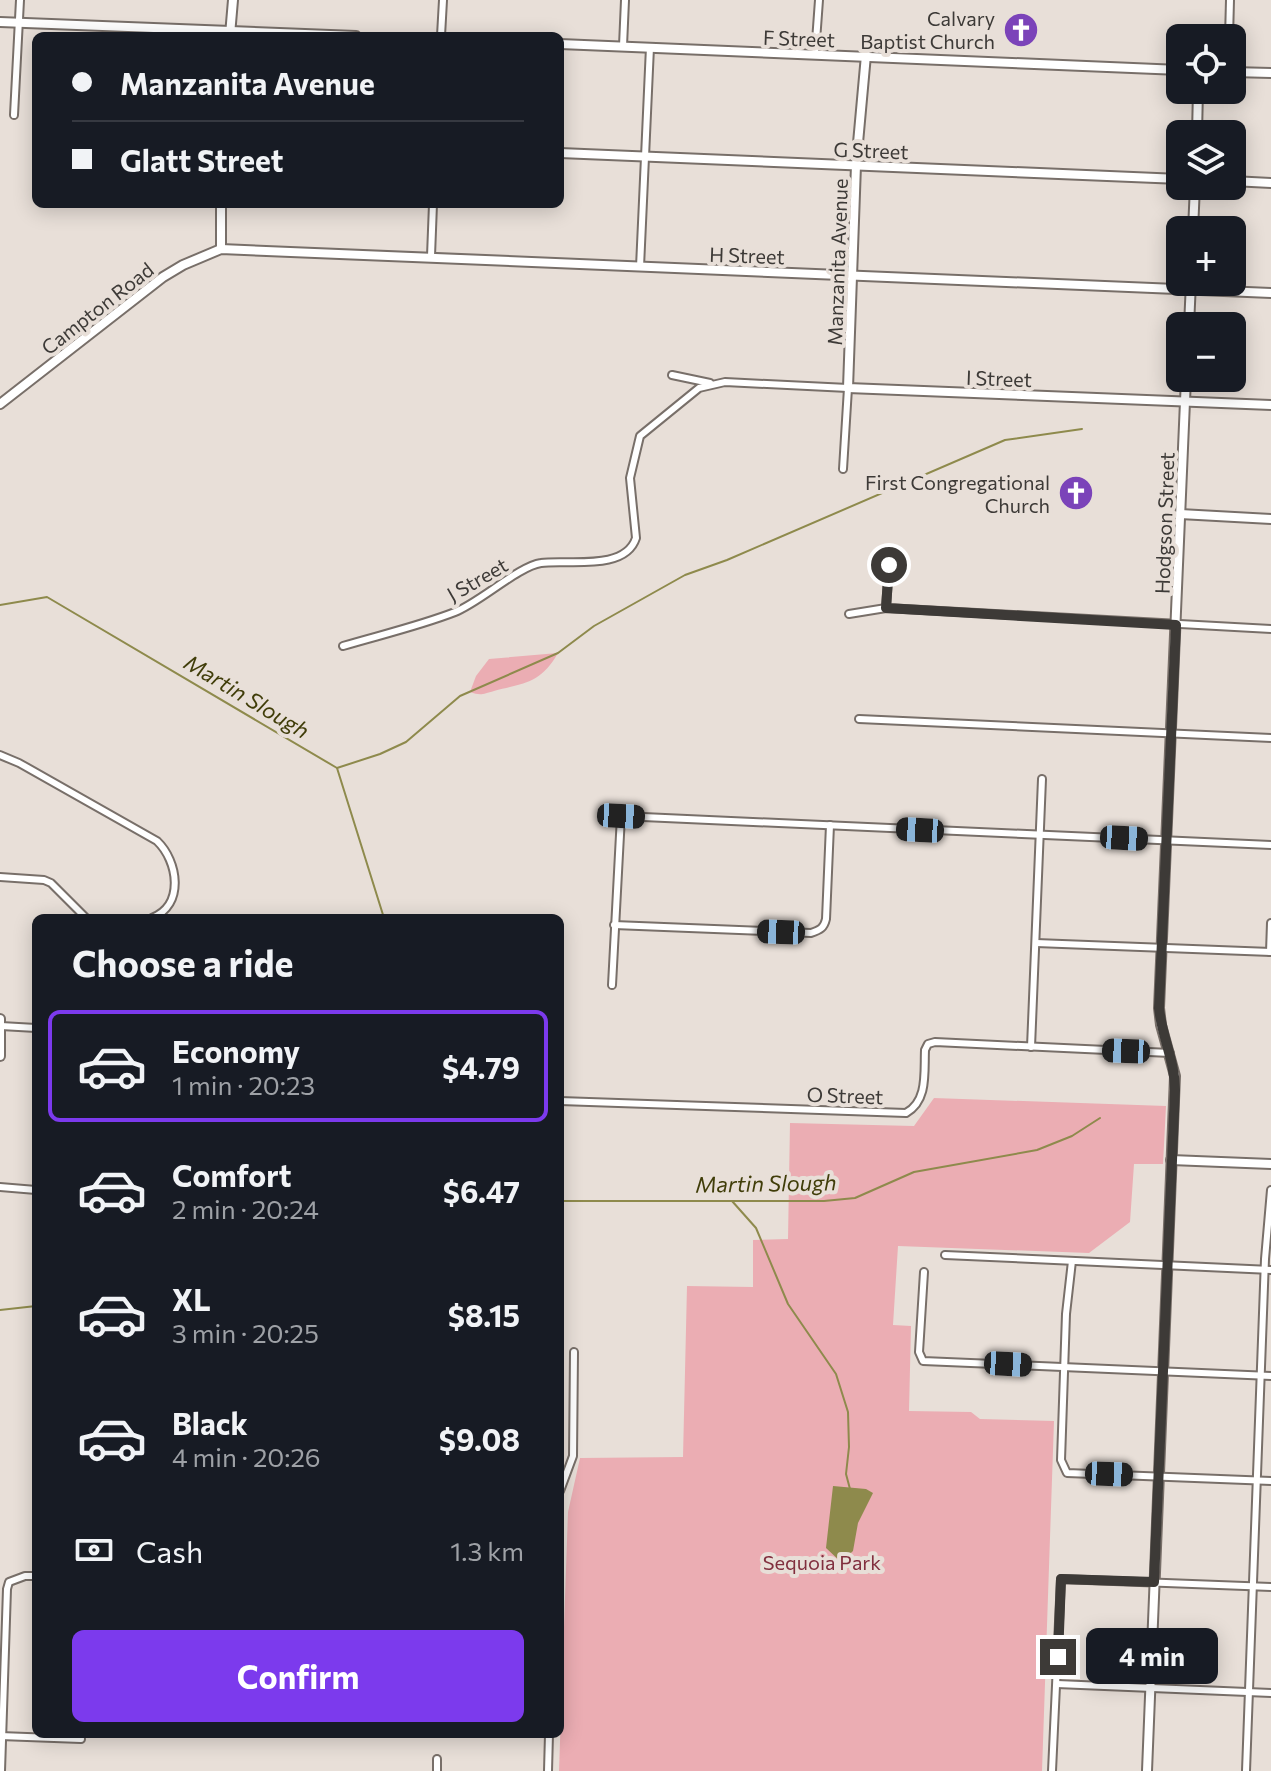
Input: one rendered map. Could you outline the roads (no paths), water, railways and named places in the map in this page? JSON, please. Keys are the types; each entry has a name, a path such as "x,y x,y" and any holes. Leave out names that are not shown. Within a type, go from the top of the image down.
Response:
{"street":[{"path":"14,115 20,0"},
{"path":"231,32 233,0"},
{"path":"441,32 443,0"},
{"path":"623,46 625,0"},
{"path":"815,55 819,0"},
{"path":"1229,24 1230,0"},
{"path":"0,22 192,32"},
{"name":"F Street","path":"564,44 1166,69"},
{"path":"640,267 650,47"},
{"name":"Manzanita Avenue","path":"843,469 856,165 866,55"},
{"path":"1246,72 1271,73"},
{"name":"G Street","path":"564,153 1166,178"},
{"path":"1246,182 1271,183"},
{"path":"221,208 221,249"},
{"path":"431,256 433,208"},
{"name":"H Street","path":"221,249 852,276 1166,285"},
{"name":"Campton Road","path":"0,404 163,277 221,249"},
{"name":"H Street","path":"1246,291 1271,293"},
{"path":"672,375 713,383"},
{"name":"I Street","path":"713,383 1271,405"},
{"name":"J Street","path":"343,646 458,611 539,563 596,563 626,551 636,538 630,478 640,436 699,388 713,383"},
{"name":"Hodgson Street","path":"1147,1771 1175,1076 1159,1008 1185,392"},
{"path":"1180,514 1271,519"},
{"path":"886,608 889,565 896,558"},
{"path":"849,614 886,608 1271,629"},
{"path":"859,719 1271,738"},
{"path":"0,755 157,841 166,849 175,876 174,895 168,908 158,914"},
{"path":"1031,1047 1042,779"},
{"path":"612,985 621,816 1271,845"},
{"path":"614,925 811,933 824,926 830,825"},
{"path":"0,877 51,883 82,914"},
{"path":"1036,943 1270,952 1271,923"},
{"path":"0,1056 1,1022 32,1027"},
{"name":"O Street","path":"564,1101 906,1113 917,1107 923,1095 925,1050 928,1044 935,1042 1170,1053"},
{"path":"1171,1160 1271,1164"},
{"path":"0,1187 32,1190"},
{"path":"1246,1771 1256,1480 1271,1190"},
{"path":"945,1255 1268,1270"},
{"path":"1072,1261 1061,1460 1067,1473 1271,1481"},
{"path":"924,1272 919,1352 923,1361 1271,1376"},
{"path":"564,1480 573,1456 574,1352"},
{"path":"1,1771 3,1615 7,1589 9,1582 16,1578 32,1576"},
{"path":"1052,1771 1061,1579 1271,1587"},
{"path":"1057,1684 1271,1693"},
{"path":"1,1736 32,1737"},
{"path":"54,1738 81,1739"},
{"path":"548,1771 549,1738"},
{"path":"437,1759 437,1771"}],"waterway":[{"path":"337,768 406,742 460,696 558,653 594,626 685,575 727,560 1005,440 1082,429"},
{"name":"Martin Slough","path":"0,605 47,597 337,768 383,914"},
{"name":"Martin Slough","path":"564,1201 824,1201 855,1198 914,1172 1037,1150 1072,1136 1100,1118"},
{"path":"732,1201 756,1228 788,1304 836,1374 848,1412 846,1474 850,1489"},
{"path":"0,1310 32,1306"}],"place":[{"name":"Calvary Baptist Church","path":"1021,30"},
{"name":"First Congregational Church","path":"1076,493"}],"park label":[{"name":"Sequoia Park","path":"822,1562"}]}
